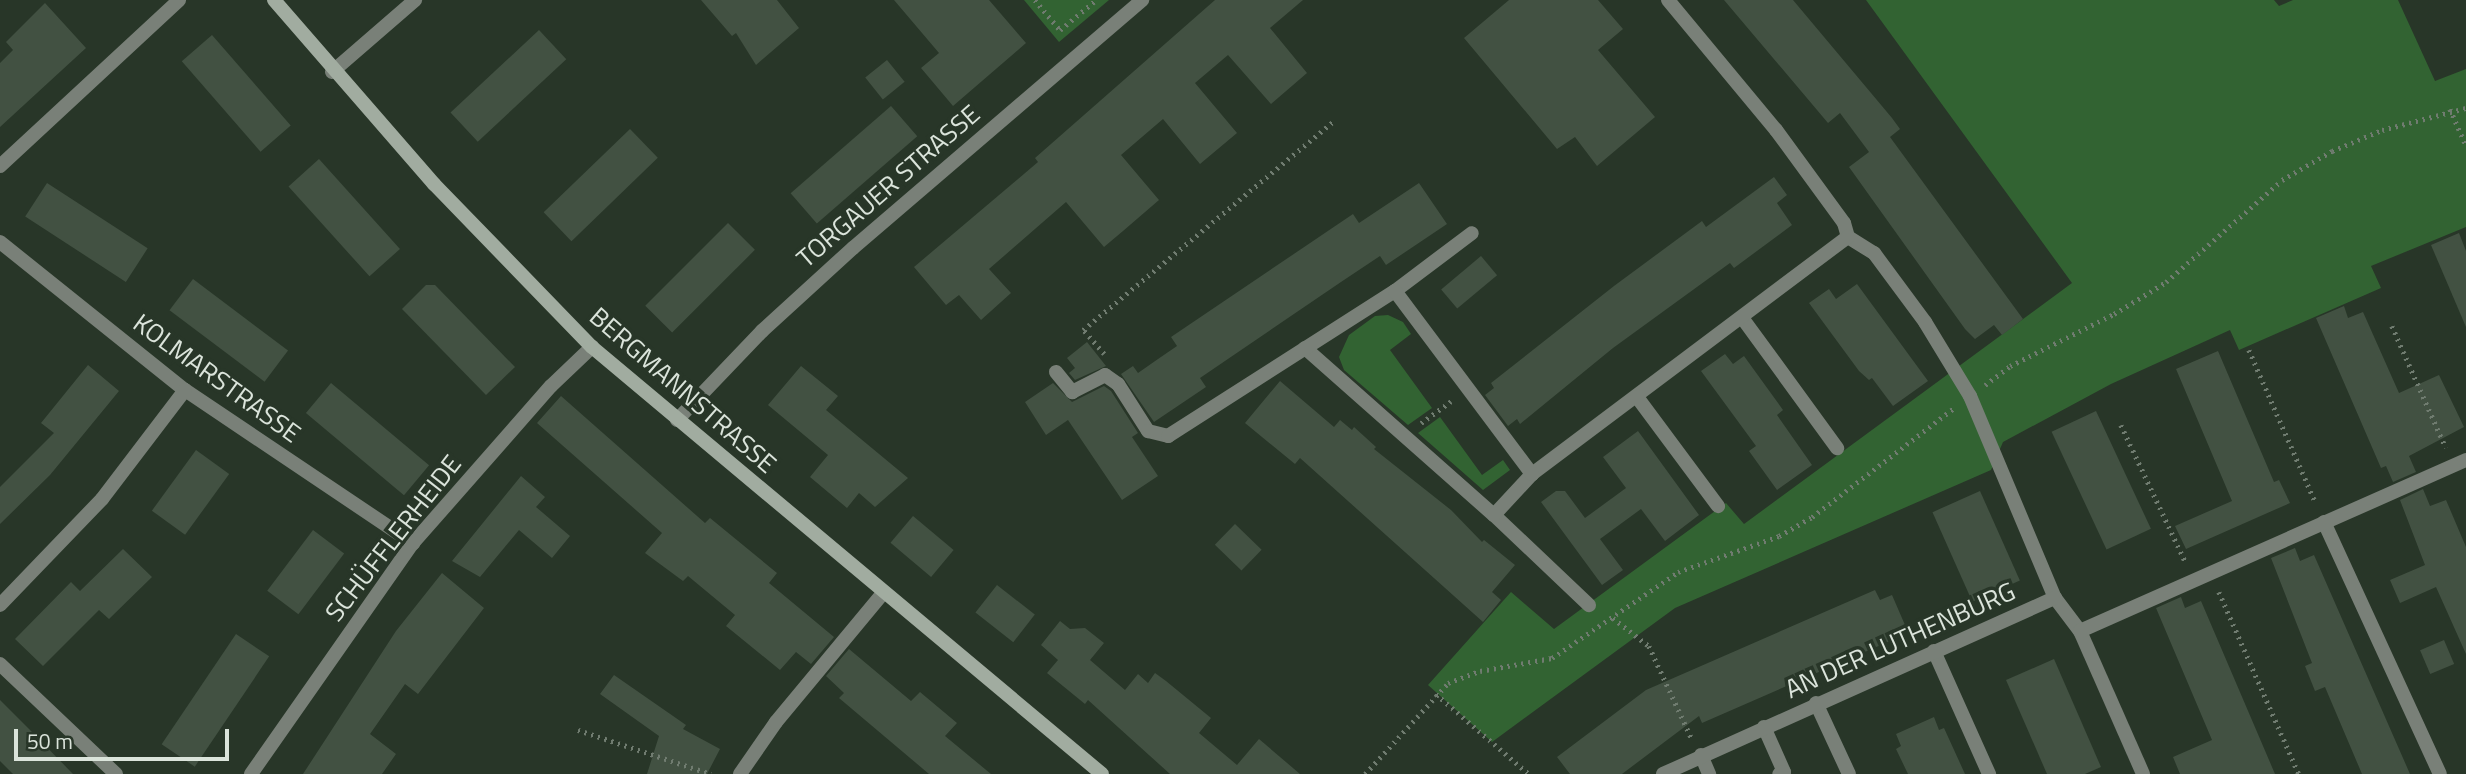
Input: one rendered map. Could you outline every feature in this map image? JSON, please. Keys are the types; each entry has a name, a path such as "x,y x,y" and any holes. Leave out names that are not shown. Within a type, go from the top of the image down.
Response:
{"street":[{"path":"0,166 179,0"},
{"name":"BERGMANNSTRASSE","path":"274,0 332,72 592,347 1102,774"},
{"path":"332,72 415,0"},
{"name":"TORGAUER STRASSE","path":"677,420 762,331 853,248 1142,0"},
{"path":"1493,515 1532,474 1743,319 1848,237 1844,223 1776,130 1668,0"},
{"path":"1056,372 1072,392 1105,375 1118,384 1148,431 1159,437 1176,433 1395,290 1472,233"},
{"name":"AN DER LUTHENBURG","path":"1848,237 1874,253 1925,322 1970,396 2056,598 2080,631 2143,774"},
{"name":"KOLMARSTRASSE","path":"0,242 185,390 413,543"},
{"path":"1395,290 1532,474"},
{"path":"1743,319 1837,447"},
{"name":"SCHÜFFLERHEIDE","path":"251,774 413,543 551,386 592,347"},
{"path":"1305,348 1493,515 1589,605"},
{"path":"0,605 102,499 185,390"},
{"path":"1637,397 1718,506"},
{"path":"2080,631 2460,462"},
{"path":"2324,522 2440,774"},
{"path":"740,774 776,722 883,593"},
{"name":"AN DER LUTHENBURG","path":"1663,774 1816,703 2056,598"},
{"path":"1934,651 1989,774"},
{"path":"0,664 116,774"},
{"path":"1816,703 1849,774"},
{"name":"AN DER LUTHENBURG","path":"1763,727 1784,772 1779,774"},
{"path":"1701,755 1709,774"}],"path":[{"path":"1035,0 1060,30 1091,1"},
{"path":"2450,109 2466,145"},
{"path":"1105,375 1107,356 1083,330 1334,121"},
{"path":"2392,326 2460,462"},
{"path":"2249,350 2324,522"},
{"path":"1404,435 1469,389"},
{"path":"2121,425 2194,579"},
{"path":"2211,572 2299,774"},
{"path":"1589,605 1649,646 1701,755"},
{"path":"1365,774 1436,694 1529,774"},
{"path":"578,730 712,774"}],"green space":[{"path":"1024,0 1109,0 1059,42"},
{"path":"1866,0 2274,0 2279,6 2293,0 2398,0 2435,81 2466,69 2466,227 2371,266 2381,288 2239,350 2230,330 2111,384 2003,442 1991,470 1675,608 1492,742 1428,685 1511,592 1554,629 1726,503 1744,524 2072,283"},
{"path":"1388,315 1403,322 1411,334 1390,350 1432,408 1408,425 1344,370 1339,357 1349,335 1375,316"},
{"path":"1440,417 1482,475 1503,460 1510,470 1483,490 1418,433"}],"building":[{"path":"701,0 777,0 799,28 756,65 736,33 732,36"},
{"path":"894,0 989,0 1026,43 953,106 921,68 939,53"},
{"path":"1215,0 1303,0 1270,28 1307,73 1271,104 1228,55 1195,83 1237,133 1200,164 1163,119 1121,155 1159,200 1123,231 1104,247 1066,202 989,269 1011,293 981,320 959,295 946,305 914,267 1038,162 1035,158"},
{"path":"1509,0 1598,0 1623,29 1598,50 1655,117 1597,166 1575,137 1557,149 1464,38"},
{"path":"1724,0 1793,0 1900,129 1890,137 2023,319 2002,335 1994,325 1975,339 1965,329 1849,167 1869,152 1840,113 1828,123"},
{"path":"45,3 86,48 0,127 0,63 13,50 6,42"},
{"path":"539,30 566,59 478,142 451,113"},
{"path":"212,35 291,126 261,152 182,61"},
{"path":"887,60 905,82 883,99 865,78"},
{"path":"891,106 917,136 817,223 791,193"},
{"path":"630,129 658,158 571,241 544,212"},
{"path":"319,159 400,249 369,276 289,186"},
{"path":"1774,177 1787,195 1777,203 1792,225 1734,268 1730,263 1613,348 1520,424 1517,419 1508,426 1485,395 1494,388 1491,383 1702,221 1706,227"},
{"path":"47,183 148,248 126,282 25,217"},
{"path":"1419,183 1447,224 1386,265 1380,256 1341,282 1200,378 1206,387 1154,422 1121,374 1133,366 1138,373 1177,346 1171,337 1353,214 1359,223"},
{"path":"728,223 755,250 672,333 645,306"},
{"path":"2459,233 2466,251 2466,327 2431,245"},
{"path":"1481,256 1497,275 1457,309 1441,289"},
{"path":"193,279 288,351 265,382 170,310"},
{"path":"1857,284 1928,381 1893,406 1872,378 1869,380 1859,371 1809,303 1829,289 1836,299"},
{"path":"426,285 435,285 515,367 486,395 402,309"},
{"path":"2344,306 2348,318 2363,312 2399,393 2439,375 2464,427 2409,456 2416,472 2393,482 2386,466 2381,468 2316,318"},
{"path":"1087,342 1106,366 1075,380 1069,373 1075,368 1067,358"},
{"path":"2218,351 2274,482 2279,480 2290,503 2186,549 2175,526 2232,501 2176,369"},
{"path":"1725,354 1733,364 1744,356 1783,410 1777,415 1812,465 1777,490 1749,451 1756,446 1701,371"},
{"path":"88,365 119,391 50,475 0,524 0,487 54,433 41,423"},
{"path":"801,366 838,396 826,410 908,478 875,507 859,493 847,508 810,477 828,455 768,405"},
{"path":"1280,381 1334,427 1340,420 1352,430 1354,427 1376,447 1374,449 1451,510 1482,542 1484,540 1515,565 1492,592 1501,600 1483,622 1300,458 1295,464 1245,423"},
{"path":"331,383 429,465 404,495 306,413"},
{"path":"1053,383 1072,402 1104,386 1111,391 1138,433 1132,437 1158,476 1122,500 1068,420 1046,435 1025,402"},
{"path":"561,396 705,523 710,518 777,573 769,583 834,637 811,664 796,652 780,670 726,626 735,615 688,576 683,581 645,553 662,533 537,423"},
{"path":"2096,411 2151,529 2107,550 2052,432"},
{"path":"1638,431 1699,515 1665,541 1641,509 1600,539 1623,570 1602,585 1541,502 1556,491 1565,491 1585,518 1626,488 1603,457"},
{"path":"196,450 229,474 185,535 152,511"},
{"path":"521,476 545,497 536,507 570,536 552,558 519,530 480,577 452,561"},
{"path":"2423,489 2430,506 2446,500 2466,547 2466,654 2436,587 2400,603 2390,580 2425,565 2400,500"},
{"path":"1980,491 2020,581 1972,602 1932,512"},
{"path":"913,516 954,550 931,577 891,543"},
{"path":"1235,524 1262,550 1241,571 1215,545"},
{"path":"313,530 344,553 298,614 267,591"},
{"path":"2295,548 2300,561 2314,555 2410,774 2362,774 2325,687 2315,691 2305,666 2312,663 2271,558"},
{"path":"123,549 152,577 109,619 99,610 43,666 15,639 71,582 80,591"},
{"path":"442,573 484,608 418,694 405,684 370,734 396,754 382,774 303,774 396,631"},
{"path":"997,585 1035,615 1013,642 975,613"},
{"path":"1875,590 1880,600 1892,595 1905,625 1893,630 1897,638 1702,723 1699,716 1622,774 1570,774 1557,757 1646,690"},
{"path":"2181,597 2185,608 2201,601 2275,774 2180,774 2173,757 2212,740 2156,608"},
{"path":"1060,621 1070,629 1085,628 1104,643 1090,660 1125,690 1138,674 1148,683 1155,673 1166,681 1211,718 1199,733 1237,765 1259,739 1300,774 1170,774 1088,700 1085,704 1047,673 1058,660 1041,645"},
{"path":"236,634 269,656 195,767 162,744"},
{"path":"2444,640 2454,664 2430,674 2420,650"},
{"path":"849,649 911,701 920,692 957,723 945,736 991,774 929,774 839,698 844,693 826,676"},
{"path":"2054,659 2101,767 2085,774 2047,774 2006,680"},
{"path":"614,675 686,725 683,729 720,749 707,774 647,774 659,736 600,694"},
{"path":"0,700 73,774 13,774 0,761"},
{"path":"1934,717 1939,730 1944,728 1965,774 1908,774 1896,749 1901,746 1896,734"}]}
